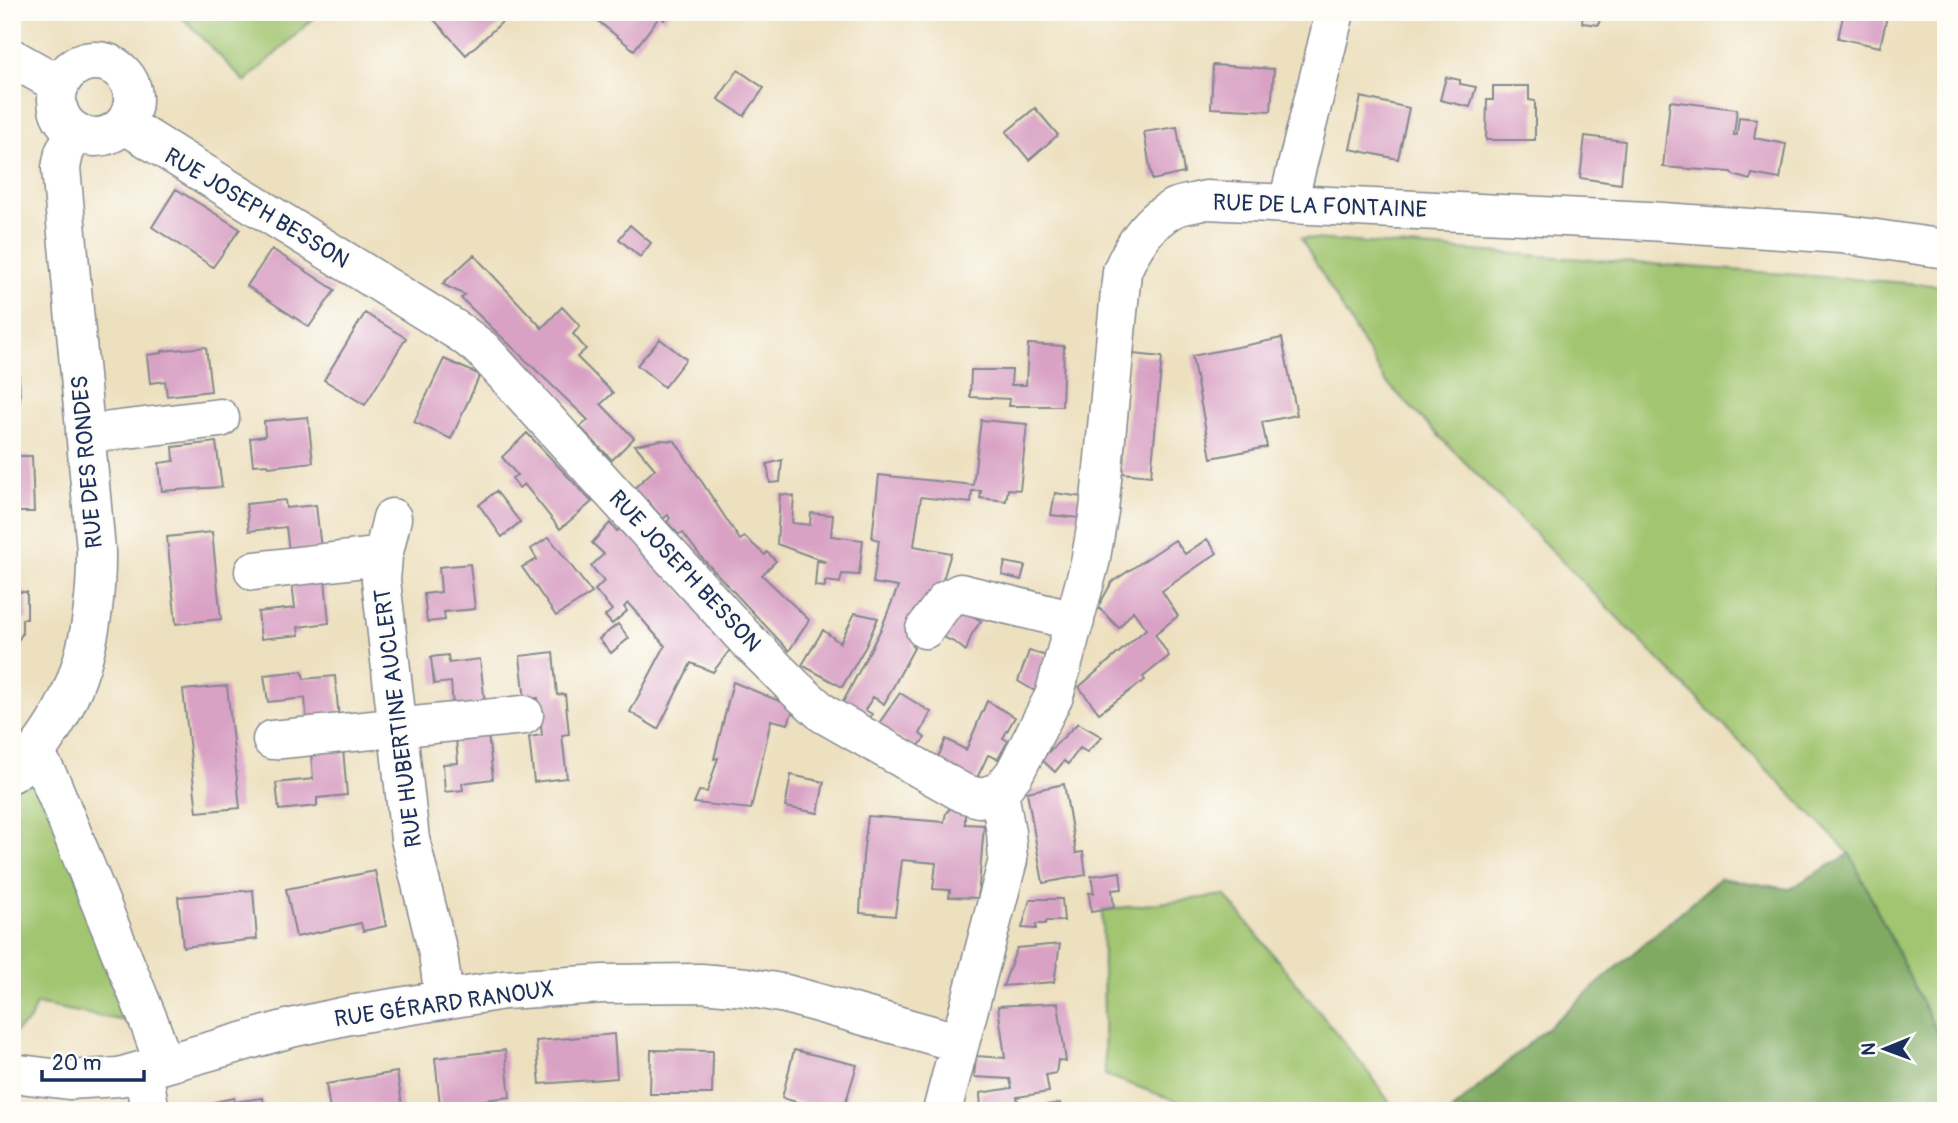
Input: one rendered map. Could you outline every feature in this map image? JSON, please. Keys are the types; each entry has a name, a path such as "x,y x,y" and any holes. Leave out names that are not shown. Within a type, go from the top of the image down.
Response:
{"street":[{"path":"1288,204 1335,12"},
{"path":"12,58 60,85"},
{"path":"90,61 115,66 125,75 131,87 131,113 124,124 101,136 88,136 75,131 59,111 57,98 66,74 77,65 90,61"},
{"name":"RUE JOSEPH BESSON","path":"124,124 461,333 482,349 744,637 824,714 963,793 979,798 999,792"},
{"name":"RUE DES RONDES","path":"24,762 78,679 90,635 97,590 96,550 61,168 64,153 75,131"},
{"name":"RUE DE LA FONTAINE","path":"999,792 1014,774 1054,696 1090,563 1099,511 1122,271 1132,247 1151,225 1175,208 1206,200 1647,221 1841,234 1946,249"},
{"path":"85,434 220,418"},
{"name":"RUE HUBERTINE AUCLERT","path":"391,518 381,580 396,727 410,839 438,953 444,999"},
{"path":"254,571 383,556"},
{"path":"925,629 946,600 960,593 1075,621"},
{"path":"272,740 524,715"},
{"path":"24,762 52,784 139,997 154,1067 150,1111"},
{"path":"942,1111 1007,860 1006,832 999,792"},
{"name":"RUE GÉRARD RANOUX","path":"12,1073 69,1080 102,1080 291,1028 349,1015 504,990 603,985 701,983 746,987 786,994 960,1043"}],"green space":[{"path":"177,12 320,12 245,82"},
{"path":"1301,238 1946,286 1946,1052 1850,854 1385,381"},
{"path":"30,784 42,788 135,1023 36,1004 30,1020 12,1035 12,791"},
{"path":"1850,854 1946,1052 1946,1111 1451,1111 1720,878 1789,889"},
{"path":"1225,895 1375,1081 1395,1111 1204,1111 1105,1075 1102,910"}],"building":[{"path":"427,12 513,12 466,55"},
{"path":"605,12 670,12 664,20 660,16 634,50 598,21"},
{"path":"1583,12 1600,12 1599,25 1582,23"},
{"path":"1844,12 1888,12 1880,47 1838,38"},
{"path":"1213,65 1274,69 1271,111 1211,108"},
{"path":"738,70 764,88 744,116 718,99"},
{"path":"1446,77 1460,80 1460,84 1476,87 1470,107 1440,100"},
{"path":"1493,86 1529,86 1529,100 1535,101 1535,140 1486,140 1487,100 1493,100"},
{"path":"1361,97 1409,108 1398,159 1350,149"},
{"path":"1670,101 1737,109 1734,135 1737,135 1739,117 1757,119 1754,138 1786,144 1780,179 1752,174 1750,180 1731,172 1663,167"},
{"path":"1035,108 1058,135 1029,160 1006,132"},
{"path":"1177,127 1184,173 1152,180 1144,132"},
{"path":"1585,136 1625,141 1621,184 1580,178"},
{"path":"176,189 240,229 213,267 152,227"},
{"path":"630,225 651,243 640,257 619,239"},
{"path":"272,249 335,290 309,327 247,286"},
{"path":"474,255 542,328 562,307 580,326 573,334 586,349 577,357 613,393 601,404 634,438 612,460 580,427 588,420 461,298 465,295 442,284"},
{"path":"365,313 406,338 365,405 324,380"},
{"path":"12,333 17,333 20,400 12,401"},
{"path":"1282,338 1297,415 1262,422 1267,447 1211,458 1192,356"},
{"path":"660,339 686,359 664,387 637,365"},
{"path":"1028,344 1064,346 1062,406 1009,406 1010,399 970,397 971,370 1012,370 1011,385 1026,385"},
{"path":"206,347 211,391 167,396 165,381 150,383 147,355"},
{"path":"1133,354 1162,357 1151,476 1122,473"},
{"path":"444,359 480,375 451,439 414,422"},
{"path":"308,417 313,462 269,467 268,464 253,465 250,438 265,436 264,421"},
{"path":"981,420 1027,424 1020,490 1008,489 1006,501 980,498 981,491 972,491 971,503 921,497 914,546 951,553 936,603 928,602 912,646 914,648 884,704 873,697 865,710 872,714 866,724 841,706 881,629 898,587 873,583 879,540 872,538 879,475 973,485"},
{"path":"527,433 592,502 560,529 524,484 519,488 512,478 517,475 502,457"},
{"path":"661,440 675,441 740,540 745,537 776,561 762,575 809,620 789,651 702,558 683,533 678,534 667,522 670,518 668,515 663,519 647,500 641,505 630,492 655,469 635,445"},
{"path":"216,442 222,487 162,491 159,463 174,461 173,447"},
{"path":"12,456 32,456 34,512 12,512"},
{"path":"782,460 780,482 770,483 767,464"},
{"path":"496,491 520,522 502,537 479,505"},
{"path":"1055,493 1082,497 1079,518 1051,515"},
{"path":"780,494 794,496 792,523 810,525 811,513 833,515 831,536 863,540 859,575 842,574 840,583 825,581 825,587 815,586 817,561 826,562 777,544"},
{"path":"285,500 286,508 316,505 321,549 289,552 286,527 249,531 246,504"},
{"path":"610,523 617,531 622,527 732,647 713,672 691,663 658,729 630,712 665,646 628,603 624,607 627,611 612,624 605,616 612,610 595,590 604,581 591,566 604,554 592,543"},
{"path":"212,532 221,619 176,624 167,537"},
{"path":"549,537 592,593 556,616 522,567 537,559 531,549"},
{"path":"1207,539 1217,553 1162,591 1178,616 1155,634 1169,656 1143,677 1145,680 1099,713 1079,687 1146,629 1133,611 1119,628 1098,607 1112,582 1175,540 1185,554"},
{"path":"1005,562 1025,566 1021,580 1002,575"},
{"path":"470,564 475,609 444,612 445,620 427,622 424,594 441,592 439,567"},
{"path":"325,579 329,623 298,627 299,635 261,639 258,612 295,608 292,583"},
{"path":"12,592 27,592 27,619 22,619 22,634 12,650"},
{"path":"955,605 981,621 972,634 966,651 937,634"},
{"path":"855,613 878,618 866,646 842,687 802,665 823,630 840,643"},
{"path":"618,624 629,638 611,653 599,639"},
{"path":"1029,651 1047,656 1038,693 1018,681"},
{"path":"553,652 557,695 565,694 569,734 562,735 567,778 534,782 529,737 542,735 538,698 525,700 520,656"},
{"path":"448,655 449,663 480,659 485,704 453,707 451,682 434,684 431,657"},
{"path":"302,671 304,679 335,676 339,720 307,724 305,698 268,702 264,675"},
{"path":"733,682 794,707 788,724 771,720 751,809 694,803 699,791 707,792 718,758 714,759"},
{"path":"227,686 240,808 197,812 183,690"},
{"path":"900,693 931,712 920,734 925,738 917,748 877,726"},
{"path":"987,701 1015,717 1003,738 1008,741 998,759 988,755 976,780 937,759 946,739 966,750"},
{"path":"1078,723 1102,737 1087,752 1080,748 1068,764 1064,761 1055,772 1041,759"},
{"path":"488,734 493,779 462,783 463,790 445,792 443,764 458,763 456,738"},
{"path":"343,749 347,795 317,798 317,806 279,810 276,783 313,779 311,753"},
{"path":"791,775 824,782 818,813 785,807"},
{"path":"1064,784 1076,853 1083,852 1086,875 1043,883 1027,792"},
{"path":"951,807 965,812 965,824 984,825 978,898 949,897 950,890 933,889 936,863 902,860 895,916 860,913 868,816 944,822"},
{"path":"375,871 386,926 363,931 361,923 296,937 286,889"},
{"path":"1120,872 1122,889 1112,890 1114,908 1091,912 1089,893 1094,893 1091,876"},
{"path":"253,890 257,939 183,947 178,897"},
{"path":"1030,899 1062,899 1064,921 1046,921 1045,924 1036,924 1036,929 1022,928"},
{"path":"1060,944 1054,982 1003,986 1017,948"},
{"path":"1058,1003 1066,1062 1058,1060 1056,1073 1046,1075 1049,1092 1017,1097 1019,1111 981,1111 980,1093 1012,1088 1010,1079 974,1077 976,1056 1005,1058 998,1006"},
{"path":"614,1034 617,1078 540,1084 536,1041"},
{"path":"505,1050 510,1097 440,1105 435,1058"},
{"path":"651,1050 713,1051 712,1094 650,1094"},
{"path":"794,1050 857,1065 843,1111 830,1111 782,1098"},
{"path":"397,1072 403,1111 330,1111 326,1084"},
{"path":"234,1098 234,1102 263,1098 265,1111 215,1111 214,1102"},
{"path":"1060,1103 1062,1111 1047,1111 1046,1105"}]}
